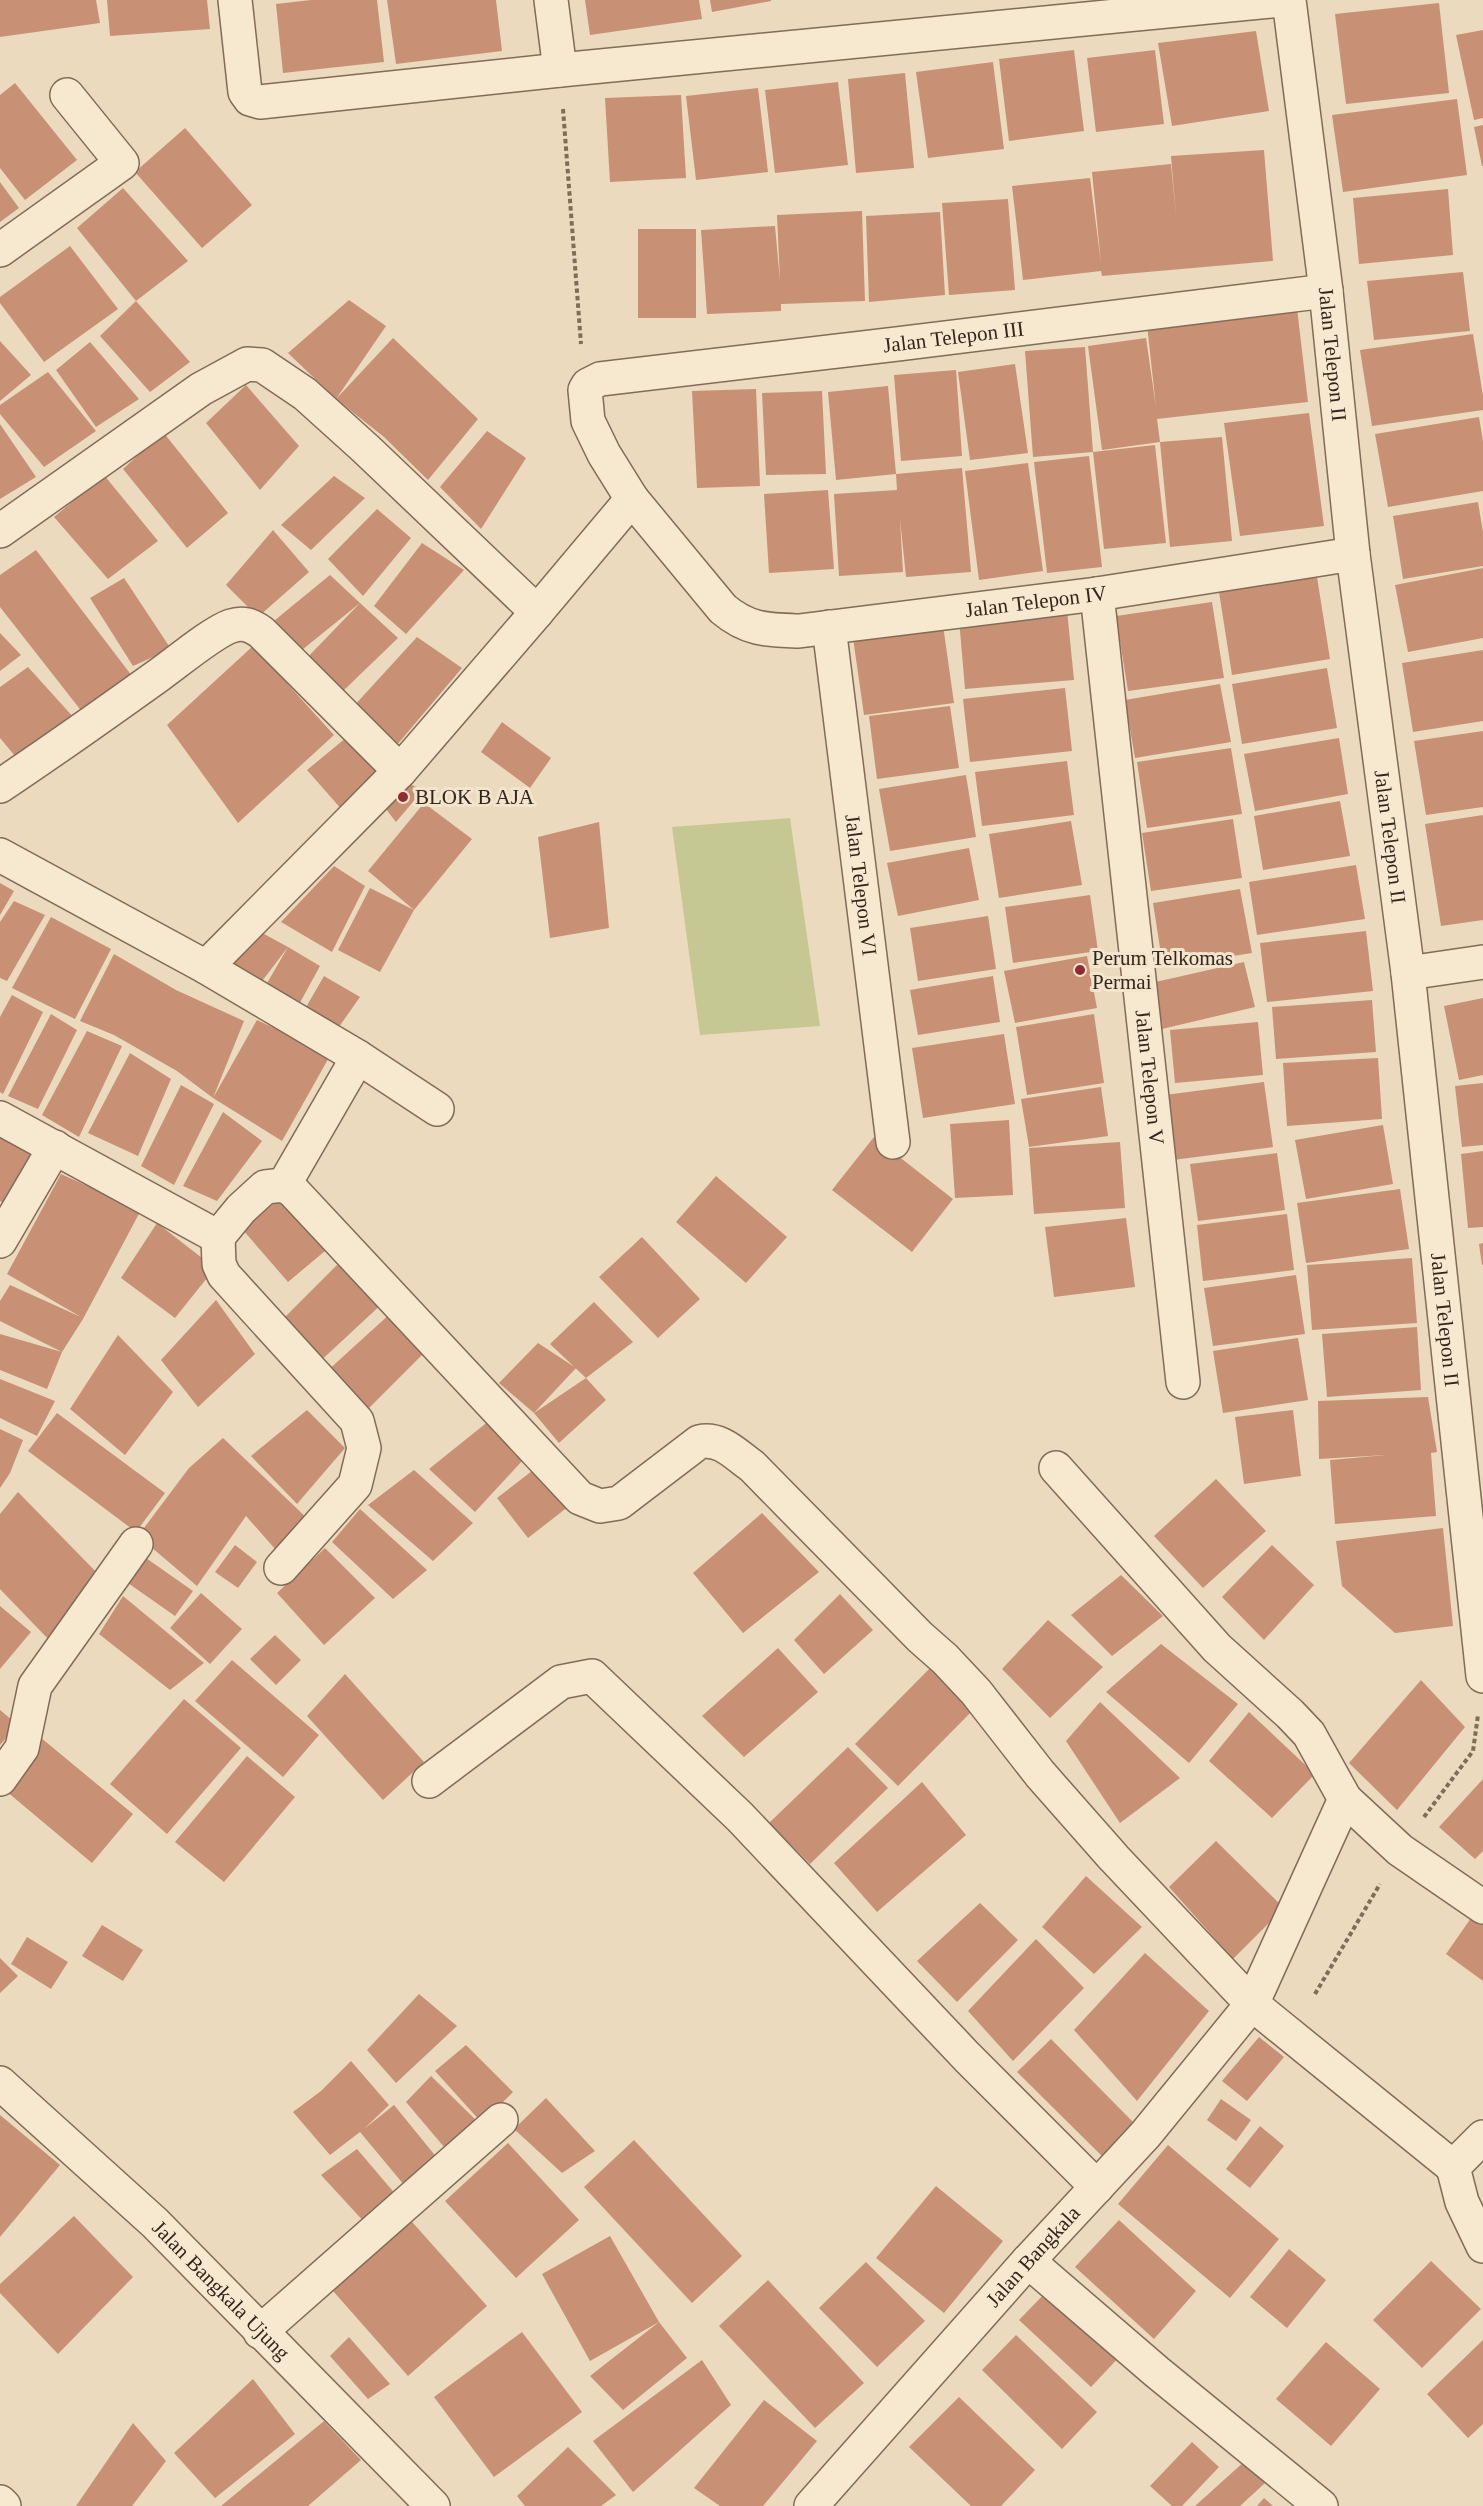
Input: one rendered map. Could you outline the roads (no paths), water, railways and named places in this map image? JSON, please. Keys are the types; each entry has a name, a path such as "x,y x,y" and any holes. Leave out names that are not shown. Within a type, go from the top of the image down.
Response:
{"street":[{"path":"235,0 245,92 253,101 1281,0"},
{"path":"551,0 560,70"},
{"name":"Jalan Telepon II","path":"1289,0 1326,291 1353,554 1408,974 1483,1676"},
{"path":"0,250 123,164 67,95"},
{"name":"Jalan Telepon III","path":"585,390 588,385 600,379 897,345 1326,291"},
{"path":"0,531 201,389 247,364 254,363 267,368 305,394 537,612"},
{"name":"Jalan Telepon IV","path":"585,390 588,421 604,454 632,499 723,609 740,622 766,630 799,631 1097,594 1353,554"},
{"path":"206,968 400,771 632,499"},
{"name":"Jalan Telepon V","path":"1097,594 1183,1382"},
{"path":"0,786 60,747 197,648 229,627 243,624 252,626 261,632 400,771"},
{"name":"Jalan Telepon VI","path":"829,627 893,1142"},
{"path":"0,855 206,968 358,1057 437,1109"},
{"path":"1408,974 1483,962"},
{"path":"284,1185 358,1057"},
{"path":"0,1118 218,1237"},
{"path":"0,1240 55,1147"},
{"path":"281,1568 355,1485 364,1448 357,1421 224,1275 219,1264 218,1237 241,1209 265,1187 284,1185 302,1199 580,1498 600,1506 620,1503 699,1442 707,1440 722,1444 752,1466 976,1692 1040,1774 1107,1850 1252,2004 1454,2167 1462,2202 1483,2246"},
{"path":"1056,1468 1217,1648 1309,1734 1346,1799 1400,1850 1483,1907"},
{"path":"0,1779 22,1748 35,1686 136,1544"},
{"path":"429,1781 561,1682 592,1676 740,1817 967,2057 1097,2187"},
{"name":"Jalan Bangkala","path":"811,2506 1028,2261 1145,2135 1252,2004 1346,1799"},
{"name":"Jalan Bangkala Ujung","path":"0,2083 155,2223 433,2506"},
{"path":"260,2332 501,2120"},
{"path":"1454,2167 1483,2137"},
{"path":"1028,2261 1157,2372 1321,2506"},
{"path":"0,2502 4,2506"}],"place":[{"name":"BLOK B AJA","path":"403,797"},
{"name":"Perum Telkomas Permai","path":"1080,970"}]}
